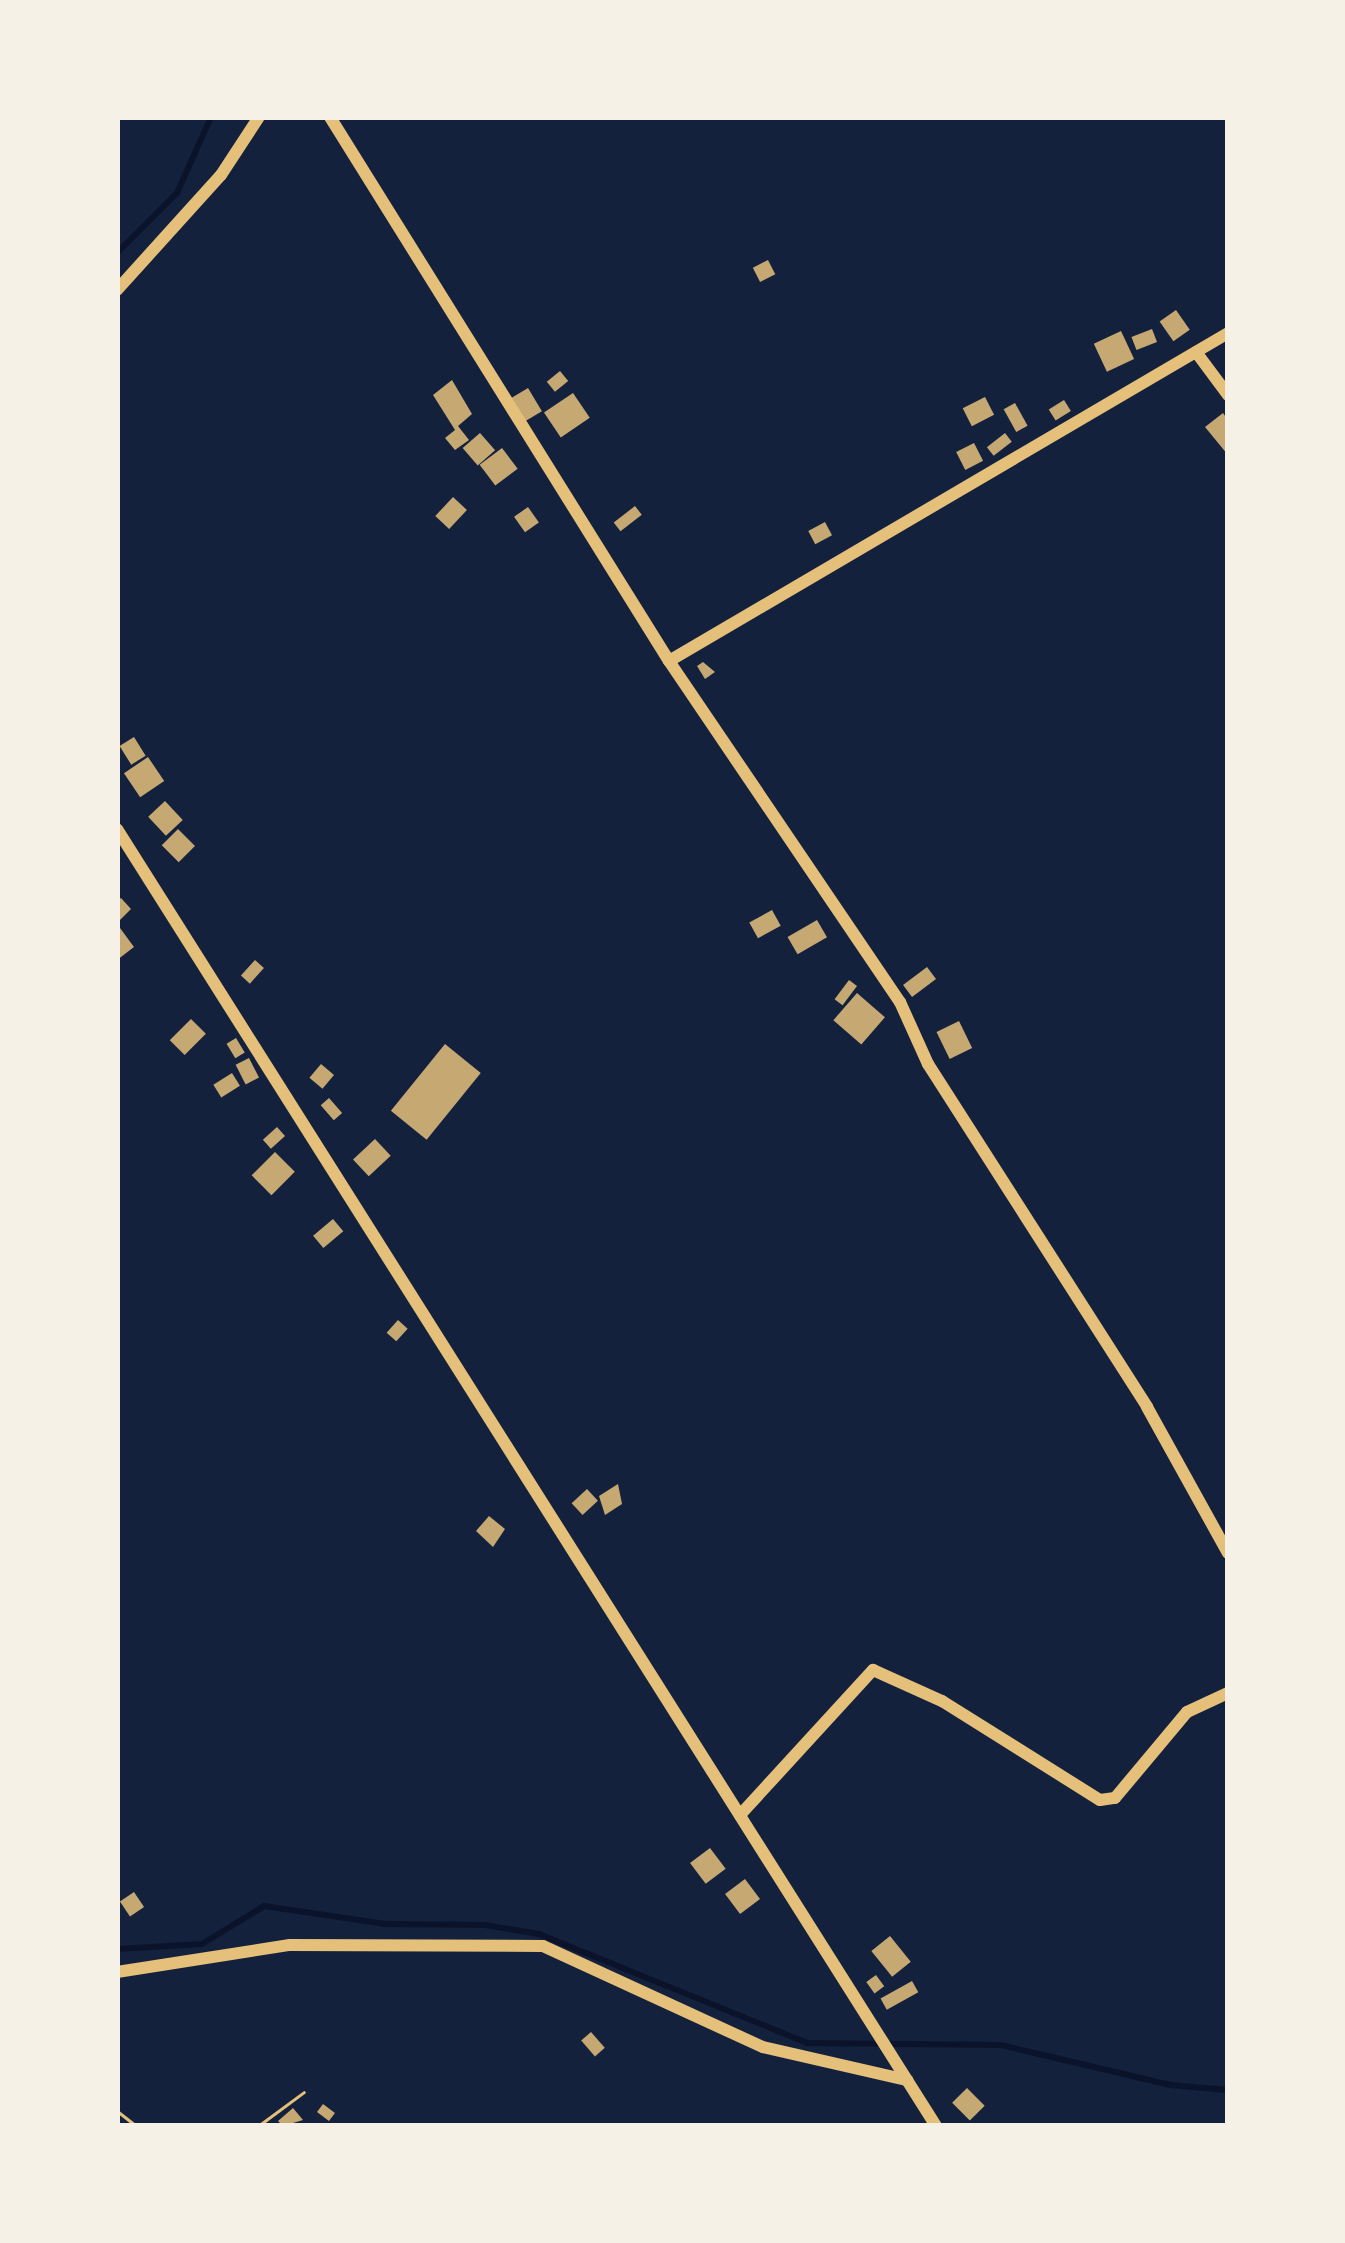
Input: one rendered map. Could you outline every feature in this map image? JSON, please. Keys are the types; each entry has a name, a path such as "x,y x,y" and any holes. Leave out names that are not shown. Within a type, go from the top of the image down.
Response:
{"street":[{"path":"117,290 221,175 259,117"},
{"path":"330,117 669,661 900,1001 928,1064 1147,1407 1228,1553"},
{"path":"669,661 1228,333"},
{"path":"1196,352 1228,395"},
{"path":"117,829 936,2126"},
{"path":"740,1815 873,1670 942,1701 1100,1799 1115,1798 1187,1712 1228,1693"},
{"path":"117,1972 290,1945 543,1946 764,2047 907,2080"}],"path":[{"path":"257,2126 304,2092"},
{"path":"117,2111 136,2126"}],"building":[{"path":"768,260 775,274 760,282 753,268"},
{"path":"1176,310 1190,330 1173,341 1160,321"},
{"path":"1152,329 1157,342 1136,350 1131,337"},
{"path":"1121,331 1134,359 1107,372 1094,344"},
{"path":"560,371 568,381 555,392 547,382"},
{"path":"452,380 472,414 458,426 469,440 455,450 445,438 455,430 433,395"},
{"path":"528,388 542,411 526,421 512,398"},
{"path":"573,393 590,418 561,437 544,413"},
{"path":"985,397 994,415 972,426 963,408"},
{"path":"1064,400 1071,411 1056,421 1049,410"},
{"path":"1015,403 1028,426 1016,432 1004,409"},
{"path":"1223,413 1228,420 1228,455 1205,427"},
{"path":"480,433 495,450 478,465 463,448"},
{"path":"1005,433 1012,442 994,456 987,447"},
{"path":"974,443 983,461 965,470 956,452"},
{"path":"502,448 518,469 495,486 480,465"},
{"path":"453,497 467,510 449,529 435,516"},
{"path":"635,506 642,515 620,531 614,523"},
{"path":"528,507 539,523 525,532 514,517"},
{"path":"825,522 832,535 815,544 808,531"},
{"path":"703,662 715,672 705,679 697,666"},
{"path":"134,737 146,756 131,765 120,746"},
{"path":"148,757 164,781 140,797 124,773"},
{"path":"165,801 183,820 166,836 148,817"},
{"path":"178,829 195,846 179,862 162,845"},
{"path":"121,898 131,909 117,923 117,901"},
{"path":"772,910 781,926 758,938 749,923"},
{"path":"817,920 827,937 798,954 788,937"},
{"path":"117,930 134,947 117,960"},
{"path":"255,960 264,968 250,984 241,976"},
{"path":"927,967 936,979 912,997 903,985"},
{"path":"849,980 857,986 843,1005 835,999"},
{"path":"857,993 885,1017 861,1044 833,1020"},
{"path":"191,1019 206,1034 185,1055 170,1040"},
{"path":"959,1021 972,1048 950,1059 937,1032"},
{"path":"236,1038 245,1053 235,1058 227,1044"},
{"path":"445,1044 481,1073 427,1140 391,1111"},
{"path":"249,1058 259,1078 246,1084 236,1065"},
{"path":"321,1064 334,1075 322,1089 309,1078"},
{"path":"232,1073 240,1086 221,1097 213,1085"},
{"path":"329,1098 342,1113 334,1120 321,1105"},
{"path":"277,1127 285,1136 271,1149 263,1140"},
{"path":"375,1139 391,1156 369,1176 353,1159"},
{"path":"275,1152 295,1172 271,1195 252,1175"},
{"path":"333,1219 343,1231 323,1248 313,1236"},
{"path":"398,1320 408,1329 396,1341 387,1333"},
{"path":"618,1484 622,1504 605,1515 599,1496"},
{"path":"587,1489 598,1501 583,1515 572,1503"},
{"path":"489,1516 505,1529 493,1547 476,1531"},
{"path":"710,1848 726,1869 706,1884 690,1863"},
{"path":"745,1879 760,1899 740,1914 725,1894"},
{"path":"134,1892 144,1907 130,1916 120,1902"},
{"path":"890,1936 911,1962 892,1977 871,1951"},
{"path":"876,1975 884,1986 875,1993 866,1982"},
{"path":"912,1981 918,1992 887,2010 881,1998"},
{"path":"591,2032 605,2048 595,2056 581,2041"},
{"path":"967,2088 985,2106 970,2121 952,2103"},
{"path":"323,2104 335,2113 329,2121 317,2112"},
{"path":"293,2108 303,2120 283,2126 278,2121"}],"waterway":[{"path":"117,253 177,193 211,117"},
{"path":"117,1949 202,1944 264,1906 386,1924 485,1925 539,1934 808,2043 1001,2045 1170,2085 1228,2090"}]}
